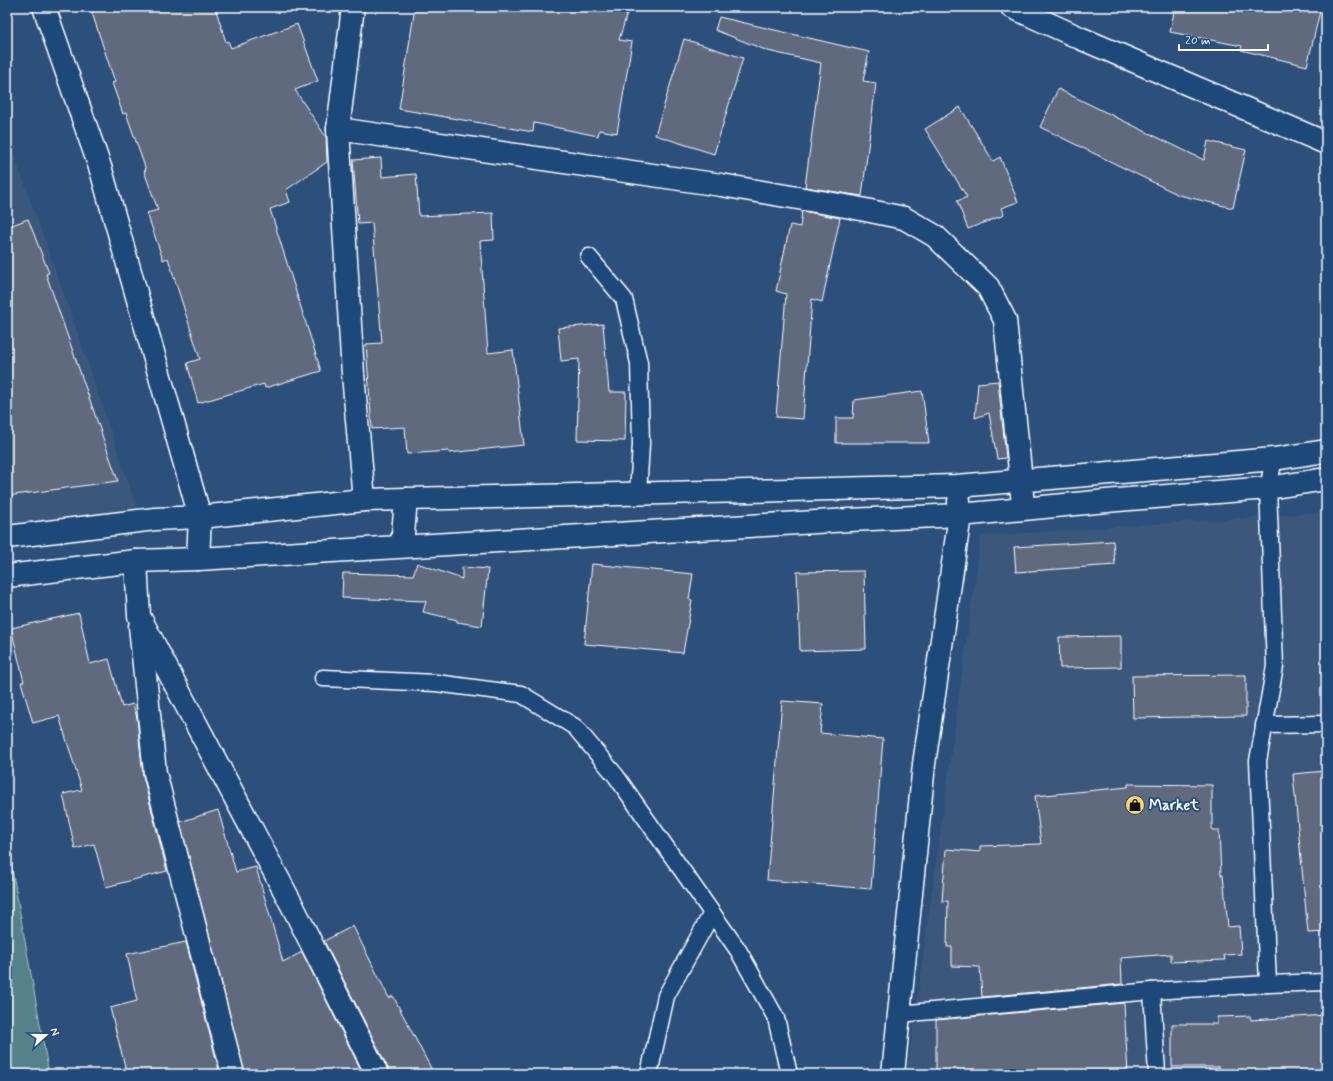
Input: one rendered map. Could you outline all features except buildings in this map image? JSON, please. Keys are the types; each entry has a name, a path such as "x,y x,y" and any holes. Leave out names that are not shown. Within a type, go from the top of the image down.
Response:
{"street":[{"path":"44,7 101,170 200,517 198,559"},
{"path":"353,7 338,129 353,374 364,500"},
{"path":"1012,7 1080,38 1326,143"},
{"path":"338,129 721,185 850,207 904,218 935,236 988,287 1005,320 1023,508"},
{"path":"7,537 155,518 200,517 364,500 957,486 1274,459 1326,451"},
{"path":"7,576 136,561 198,559 738,526 960,515 1023,508 1268,488 1326,479"},
{"path":"893,1074 924,764 960,515 957,486"},
{"path":"734,491 738,526"},
{"path":"402,546 406,499"},
{"path":"136,561 139,616 154,773 233,1074"},
{"path":"139,616 293,907 377,1074"}],"lane":[{"path":"589,257 624,299 639,363 641,444 638,494"},
{"path":"1268,984 1258,761 1275,666 1268,488 1274,459"},
{"path":"323,678 436,683 522,694 575,727 616,776 738,950 776,1018 789,1074"},
{"path":"1264,725 1326,724"},
{"path":"649,1074 666,996 712,913"},
{"path":"899,1014 1152,991 1326,982"},
{"path":"1152,991 1157,1074"}],"shaded area":[{"path":"7,135 70,311 141,520 7,524"},
{"name":"Market","path":"1326,512 1326,1074 907,1074 981,536"}],"green space":[{"path":"7,841 49,1074 7,1074"}],"place":[{"name":"Market","path":"1135,805"}]}
